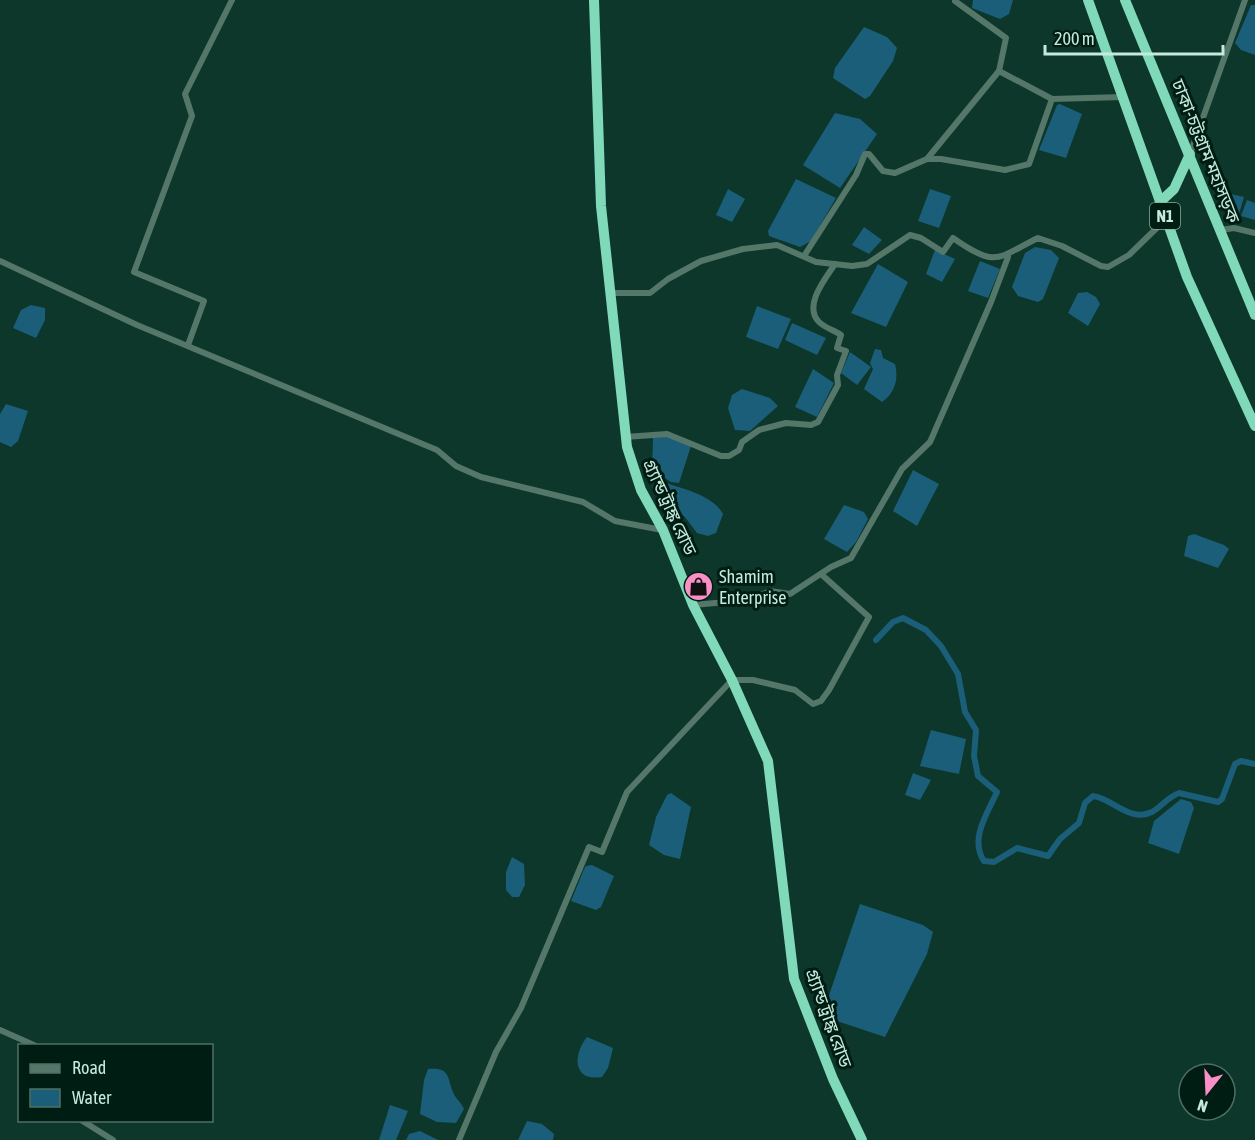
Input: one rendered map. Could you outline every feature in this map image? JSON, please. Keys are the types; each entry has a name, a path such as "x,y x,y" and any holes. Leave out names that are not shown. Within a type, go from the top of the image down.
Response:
{"highway":[{"name":"গ্র্যান্ড ট্রাঙ্ক রোড","path":"594,0 601,206 625,437 641,490 663,530 693,605 732,680 768,761 794,979 833,1079 862,1140"},
{"name":"N1","path":"1088,0 1166,219 1204,316 1255,426"},
{"name":"ঢাকা-চট্টগ্রাম মহাসড়ক","path":"1125,0 1255,315"},
{"path":"1160,202 1174,189 1190,154"}],"street":[{"path":"188,345 204,301 134,272 192,116 185,94 232,0"},
{"path":"1190,154 1245,0"},
{"path":"804,256 856,175 865,154 869,154 883,171 895,173 927,159 999,71 1006,38 956,1"},
{"path":"999,71 1052,99 1123,98"},
{"path":"927,159 1005,170 1029,164 1052,99"},
{"path":"610,293 650,293 668,279 701,261 743,249 777,245 816,262 867,264 910,235 921,238 943,252 953,238 983,255 996,259 1008,256 1038,238 1108,267 1129,255 1166,219"},
{"path":"1221,230 1234,228 1255,233"},
{"path":"693,605 749,600 770,591 790,594 851,558 902,469 930,442 992,302 1008,256"},
{"path":"0,261 188,345 437,450 456,466 481,477 583,502 615,521 663,530"},
{"path":"625,437 667,434 721,456 729,456 739,450 742,442 759,430 786,423 811,425 818,422 838,385 837,375 846,351 837,348 841,335 819,322 814,314 814,303 819,290 835,264"},
{"path":"459,1140 496,1052 521,1008 589,847 602,852 627,792 732,680 753,680 795,690 813,704 821,701 869,617 821,574"},
{"path":"0,1030 32,1044"},
{"path":"84,1122 113,1140"}],"water":[{"path":"973,0 1013,0 1009,14 1000,19 972,8"},
{"path":"1251,5 1255,5 1255,55 1241,50 1235,43"},
{"path":"864,27 887,37 897,48 893,61 870,96 865,99 833,78 835,68"},
{"path":"1060,104 1082,114 1066,158 1039,150 1057,105"},
{"path":"835,113 860,119 877,134 840,188 803,165"},
{"path":"796,179 836,198 811,241 800,247 769,236 768,231"},
{"path":"728,189 745,199 732,222 716,215"},
{"path":"930,189 951,196 939,228 918,221"},
{"path":"1222,192 1244,197 1236,224 1222,206"},
{"path":"1247,200 1255,203 1255,220 1241,216"},
{"path":"864,227 882,240 869,254 852,245"},
{"path":"1035,247 1051,250 1059,258 1043,299 1038,302 1018,296 1012,287 1025,253"},
{"path":"935,250 955,259 942,282 926,274"},
{"path":"980,261 1000,269 988,298 968,291"},
{"path":"878,264 908,282 886,327 851,313"},
{"path":"1087,292 1096,297 1100,304 1088,326 1068,313 1078,293"},
{"path":"31,305 45,308 45,320 36,338 13,328 21,310"},
{"path":"757,306 791,319 778,349 746,337"},
{"path":"792,323 826,338 817,355 785,340"},
{"path":"875,349 881,350 883,358 895,364 896,370 893,390 882,402 864,389 873,369 870,363"},
{"path":"850,352 871,367 857,385 841,373"},
{"path":"813,369 834,383 817,417 795,407"},
{"path":"742,389 770,398 778,406 750,431 735,430 728,408 732,395"},
{"path":"6,404 28,411 18,441 11,447 0,442 0,414"},
{"path":"666,436 691,446 679,483 671,482 652,470 653,437"},
{"path":"913,470 939,484 917,526 893,511"},
{"path":"654,479 702,496 718,507 723,514 716,533 708,536 697,533 684,516 660,501 652,488"},
{"path":"844,505 864,512 868,519 856,542 847,552 824,539"},
{"path":"1194,534 1229,549 1218,568 1184,556 1188,536"},
{"path":"931,730 966,739 959,774 920,766"},
{"path":"913,773 931,780 920,800 905,795"},
{"path":"671,793 691,807 680,859 664,855 649,845 656,817 667,795"},
{"path":"1181,799 1191,802 1194,808 1179,854 1148,843 1154,821"},
{"path":"512,857 524,864 525,885 519,897 512,897 506,890 506,872"},
{"path":"592,865 614,876 601,907 596,910 571,901 584,869"},
{"path":"860,904 923,925 933,932 927,954 885,1037 822,1016"},
{"path":"587,1037 613,1048 608,1068 602,1077 592,1077 580,1071 579,1051"},
{"path":"428,1069 441,1070 447,1074 454,1094 464,1109 456,1123 437,1122 420,1114 424,1080"},
{"path":"390,1105 408,1111 396,1140 379,1140"},
{"path":"527,1121 542,1124 554,1134 553,1140 518,1140"},
{"path":"420,1131 438,1140 406,1140 409,1134"}],"waterway":[{"path":"876,640 893,622 903,618 926,630 941,646 958,674 965,712 976,730 974,756 978,776 997,792 979,835 978,844 984,861 994,862 1017,848 1048,856 1060,839 1079,823 1085,803 1093,796 1129,812 1144,815 1179,793 1218,802 1222,799 1235,764 1241,761 1255,764"}],"place":[{"name":"Shamim Enterprise","path":"698,586"}]}
